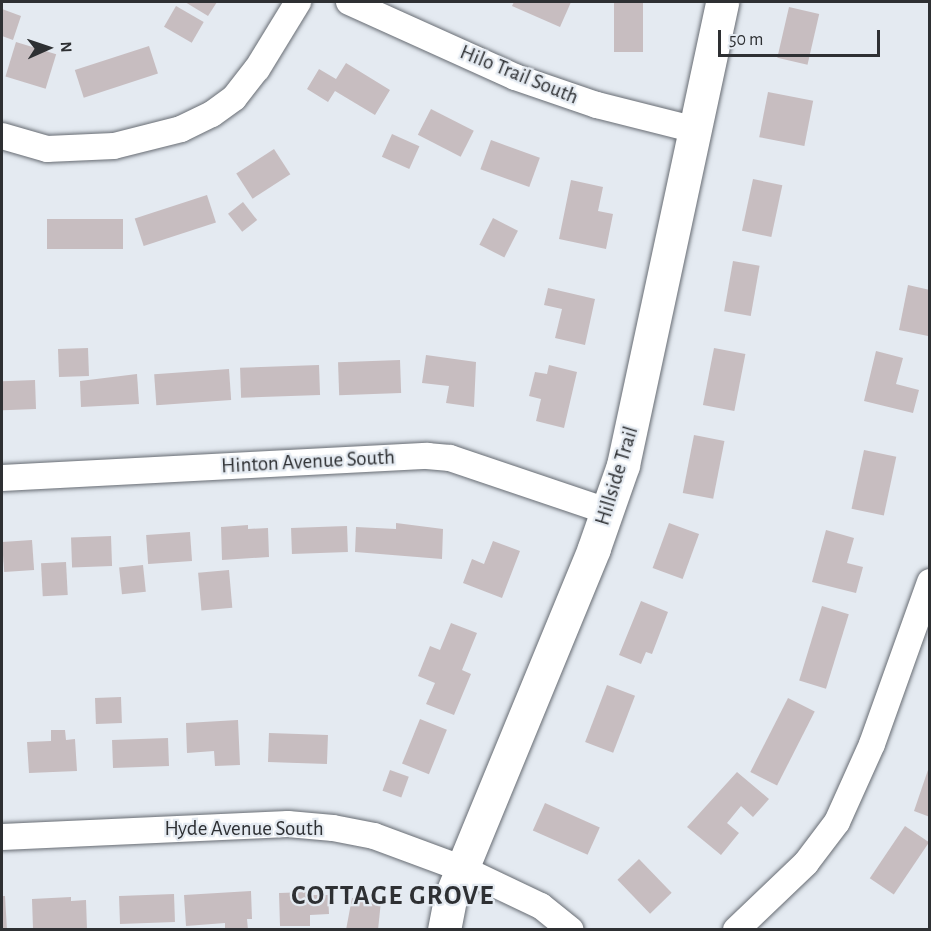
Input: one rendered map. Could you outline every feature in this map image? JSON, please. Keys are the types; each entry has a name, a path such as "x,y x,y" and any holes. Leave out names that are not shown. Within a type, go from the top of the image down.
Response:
{"street":[{"path":"2,136 47,149 114,146 181,129 212,114 234,98 257,69 298,2"},
{"name":"Hilo Trail South","path":"349,2 515,77 597,105 696,130"},
{"name":"Hillside Trail","path":"444,930 450,898 607,512 633,427 722,2"},
{"name":"Hinton Avenue South","path":"2,478 427,456 450,458 607,512"},
{"path":"736,930 806,863 837,822 872,744 930,582"},
{"name":"Hyde Avenue South","path":"2,837 288,824 375,836 463,868 540,906 571,930"}],"building":[{"path":"185,2 217,2 208,16"},
{"path":"514,2 571,2 560,27 512,6"},
{"path":"614,2 643,2 643,52 614,52"},
{"path":"176,6 204,22 192,43 164,27"},
{"path":"789,7 819,14 808,65 777,58"},
{"path":"2,9 21,16 13,40 2,36"},
{"path":"16,42 56,54 46,89 5,76"},
{"path":"149,46 158,74 84,98 75,70"},
{"path":"346,63 390,90 375,115 335,91 328,102 307,89 319,69 336,79"},
{"path":"768,92 813,101 804,146 759,137"},
{"path":"431,109 474,131 461,157 418,135"},
{"path":"392,134 419,146 409,169 382,157"},
{"path":"491,140 540,158 529,187 480,169"},
{"path":"274,149 290,174 253,199 236,174"},
{"path":"753,179 782,185 771,237 742,231"},
{"path":"571,180 603,187 598,211 613,214 606,249 559,239"},
{"path":"207,195 216,223 144,246 135,218"},
{"path":"243,202 257,220 242,232 228,214"},
{"path":"493,218 518,231 504,257 479,245"},
{"path":"47,219 123,219 123,249 47,249"},
{"path":"733,261 760,266 751,316 724,311"},
{"path":"908,285 930,290 928,336 899,330"},
{"path":"548,288 595,299 585,345 555,338 562,309 544,305"},
{"path":"88,348 89,376 59,377 58,349"},
{"path":"714,348 745,354 734,411 703,405"},
{"path":"876,351 903,358 896,384 919,390 913,413 864,401"},
{"path":"426,355 476,362 474,407 446,403 449,386 422,383"},
{"path":"400,360 401,393 339,395 338,362"},
{"path":"319,365 320,395 241,398 240,368"},
{"path":"549,365 577,372 564,428 536,421 541,399 529,396 535,372 547,374"},
{"path":"229,369 231,400 156,405 154,374"},
{"path":"137,374 139,404 81,407 80,381"},
{"path":"35,380 36,409 3,410 2,381"},
{"path":"694,435 724,441 713,499 683,493"},
{"path":"864,450 896,457 884,516 852,509"},
{"path":"396,523 443,529 442,559 355,552 356,527 396,529"},
{"path":"669,523 699,534 683,579 653,568"},
{"path":"248,525 248,529 268,528 269,557 222,560 221,527"},
{"path":"347,526 348,552 292,554 291,528"},
{"path":"826,530 854,538 847,563 863,567 856,593 812,582"},
{"path":"190,532 192,561 148,564 146,535"},
{"path":"111,536 112,566 72,567 71,537"},
{"path":"32,540 34,570 4,572 2,542"},
{"path":"493,541 520,551 502,598 463,583 472,559 484,564"},
{"path":"66,562 68,595 43,596 41,563"},
{"path":"143,565 146,592 122,594 119,568"},
{"path":"229,570 232,608 201,611 198,573"},
{"path":"641,601 668,612 652,654 646,652 641,664 619,655"},
{"path":"822,606 849,614 826,689 799,681"},
{"path":"451,623 477,633 462,670 471,674 454,715 426,704 435,683 418,676 430,646 440,650"},
{"path":"607,685 635,696 613,753 585,742"},
{"path":"121,697 122,723 96,724 95,698"},
{"path":"788,698 815,712 777,786 750,772"},
{"path":"420,719 447,730 429,774 402,764"},
{"path":"238,720 240,765 215,766 214,751 187,753 186,723"},
{"path":"51,730 65,730 66,740 75,739 77,771 29,773 27,742 51,741"},
{"path":"269,733 328,735 327,764 268,762"},
{"path":"168,738 169,766 113,768 112,740"},
{"path":"930,767 930,817 914,811"},
{"path":"390,770 409,777 401,798 382,791"},
{"path":"737,772 769,799 753,817 741,806 727,823 739,833 721,855 687,827"},
{"path":"545,803 600,827 588,855 533,830"},
{"path":"905,826 929,842 894,894 870,878"},
{"path":"639,859 672,893 650,914 617,880"},
{"path":"251,891 252,919 247,919 248,930 225,930 225,923 186,926 184,895"},
{"path":"309,892 309,895 328,895 329,914 310,915 310,926 280,926 279,893"},
{"path":"174,894 175,922 120,924 119,896"},
{"path":"2,896 5,896 7,930 2,930"},
{"path":"71,897 71,901 86,900 87,930 33,929 32,899"},
{"path":"352,898 381,901 378,930 346,930"}],"district":[{"name":"COTTAGE GROVE","path":"393,896"}]}
